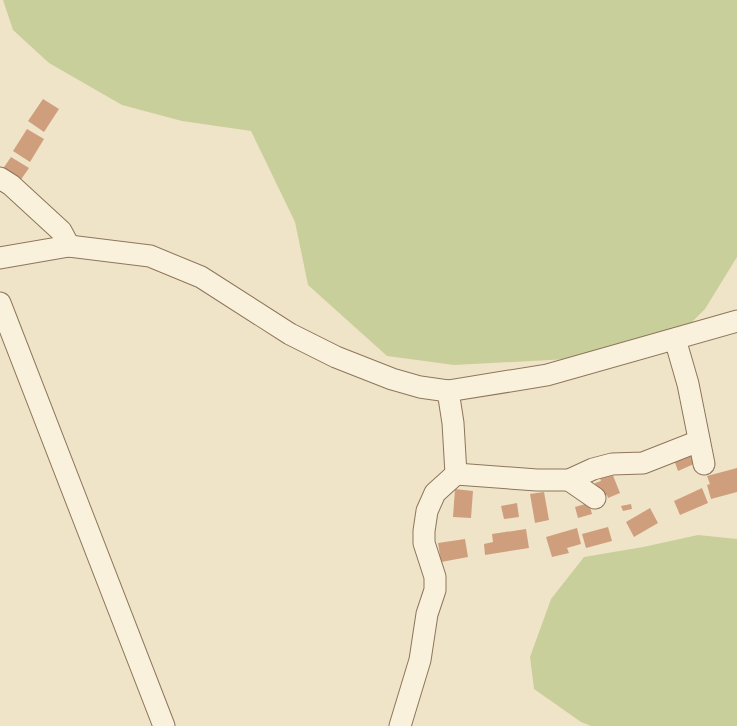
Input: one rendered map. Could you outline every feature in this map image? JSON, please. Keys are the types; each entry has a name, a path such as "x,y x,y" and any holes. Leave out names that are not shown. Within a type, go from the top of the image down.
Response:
{"street":[{"path":"0,178 11,185 61,231 69,246"},
{"path":"0,258 69,246 150,256 179,266 225,291 290,334 336,357 392,379 420,387 448,391 547,375 737,321"},
{"path":"0,303 164,726"},
{"path":"675,339 688,384 704,464"},
{"path":"448,391 453,423 456,474"},
{"path":"400,726 420,660 426,614 435,590 435,577 424,543 424,531 427,511 435,493 456,474 537,480 569,480 593,469 612,464 643,463 699,441"},
{"path":"569,480 595,498"}],"green space":[{"path":"3,0 737,0 737,257 705,309 675,339 588,358 454,365 387,356 308,285 295,222 251,131 182,121 122,105 49,63 13,30"},
{"path":"698,535 737,539 737,726 591,726 581,722 534,689 530,657 551,599 584,557 643,547"}],"building":[{"path":"43,99 59,109 44,132 28,121"},
{"path":"27,129 44,139 30,162 13,151"},
{"path":"11,157 29,168 20,181 2,170"},
{"path":"688,451 694,464 678,471 673,457"},
{"path":"737,468 737,492 711,499 707,485 710,484 707,476"},
{"path":"612,473 620,493 608,498 607,495 601,498 595,483 601,481 600,478"},
{"path":"702,488 708,503 680,515 674,501"},
{"path":"455,489 473,491 471,518 453,517"},
{"path":"544,492 549,520 535,523 530,494"},
{"path":"517,503 519,517 504,519 501,506"},
{"path":"589,503 592,514 578,518 575,507"},
{"path":"631,504 632,509 623,511 621,506"},
{"path":"650,508 658,523 634,537 626,522"},
{"path":"608,527 612,541 586,548 582,534"},
{"path":"577,528 581,544 567,548 569,553 552,557 546,537"},
{"path":"526,529 529,548 485,555 484,544 493,542 492,534"},
{"path":"465,539 468,557 441,562 438,543"}]}
